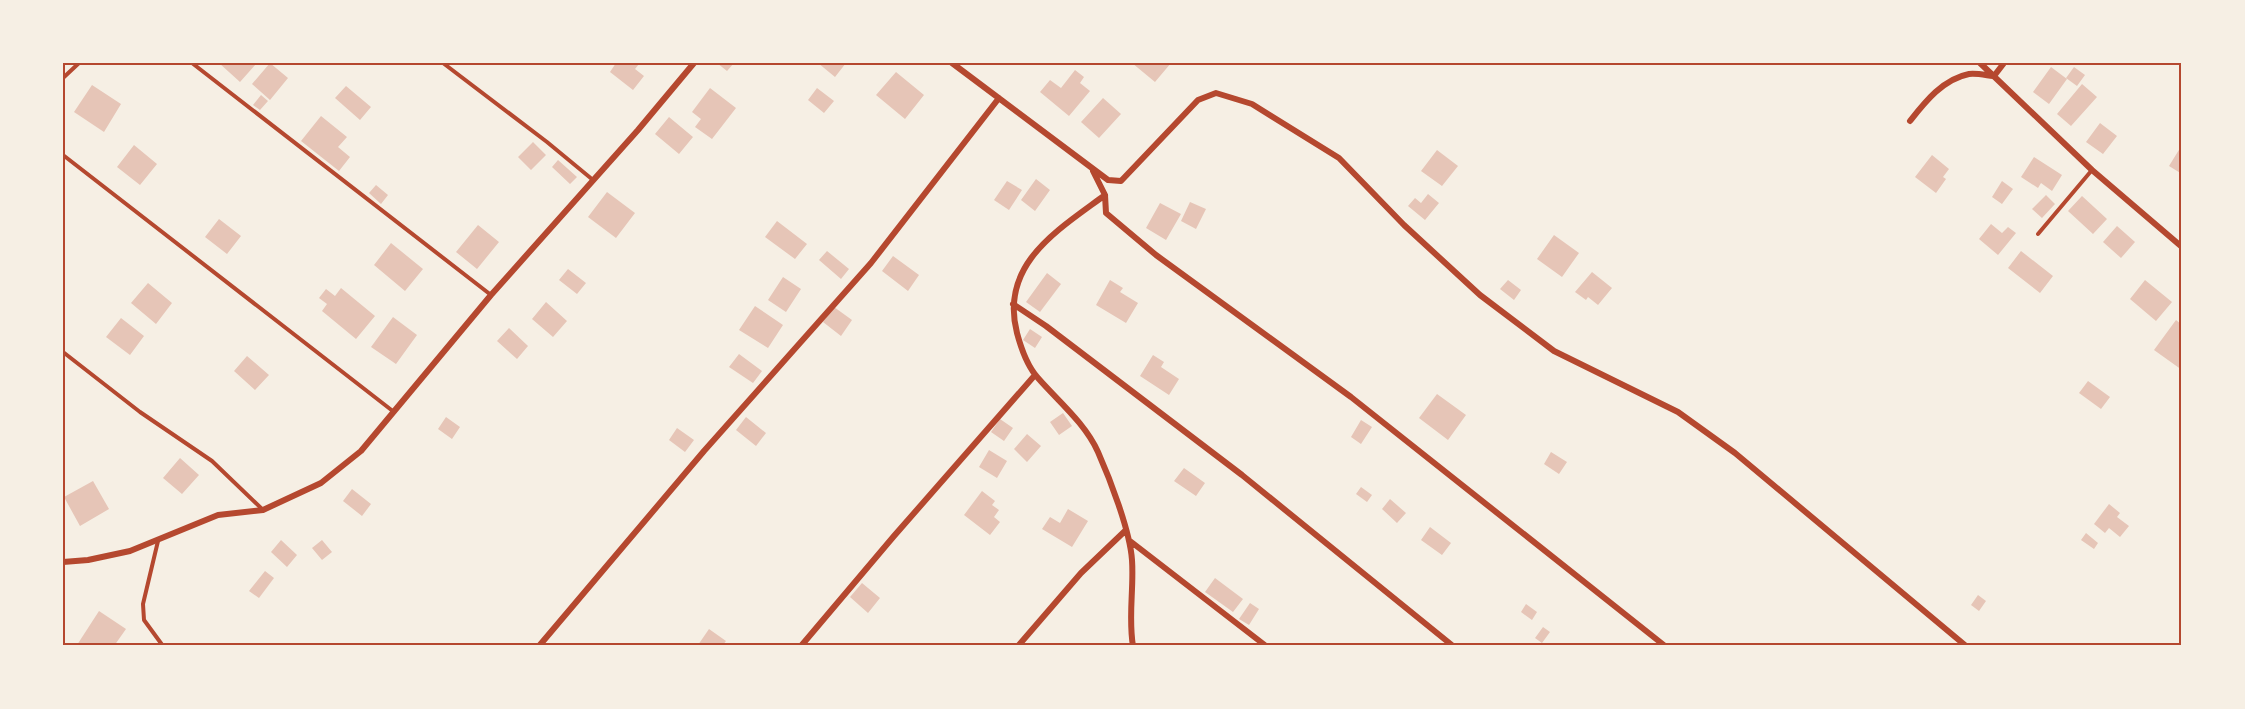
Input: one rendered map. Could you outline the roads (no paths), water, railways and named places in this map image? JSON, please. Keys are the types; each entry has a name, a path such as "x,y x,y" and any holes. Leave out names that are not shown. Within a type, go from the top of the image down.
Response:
{"street":[{"path":"63,562 88,560 130,551 218,515 263,510 321,483 361,451 491,295 638,130 694,63"},
{"path":"952,63 1108,180 1121,181 1198,100 1216,93 1252,104 1339,158 1404,225 1472,287 1554,351 1678,412 1735,453 1966,646"},
{"path":"1980,63 2092,170 2182,247"},
{"path":"1994,76 2004,63"},
{"path":"1910,121 1936,92 1954,79 1970,74 1994,76"},
{"path":"539,646 704,451 871,263 999,98"},
{"path":"1093,170 1104,195 1106,213 1156,255 1351,397 1665,646"},
{"path":"1104,195 1047,238 1020,273 1013,304 1013,318 1020,345 1035,375 1074,417 1097,450 1130,541 1132,562 1130,631 1133,646"},
{"path":"1013,304 1046,326 1242,475 1453,646"},
{"path":"801,646 1035,375"},
{"path":"1018,646 1081,573 1126,530"},
{"path":"1130,541 1266,646"}],"lane":[{"path":"63,78 79,63"},
{"path":"192,63 491,295"},
{"path":"443,63 547,142 592,180"},
{"path":"63,155 394,412"},
{"path":"2038,234 2092,170"},
{"path":"63,352 140,412 212,461 263,510"},
{"path":"158,540 142,604 144,620 163,646"}]}
